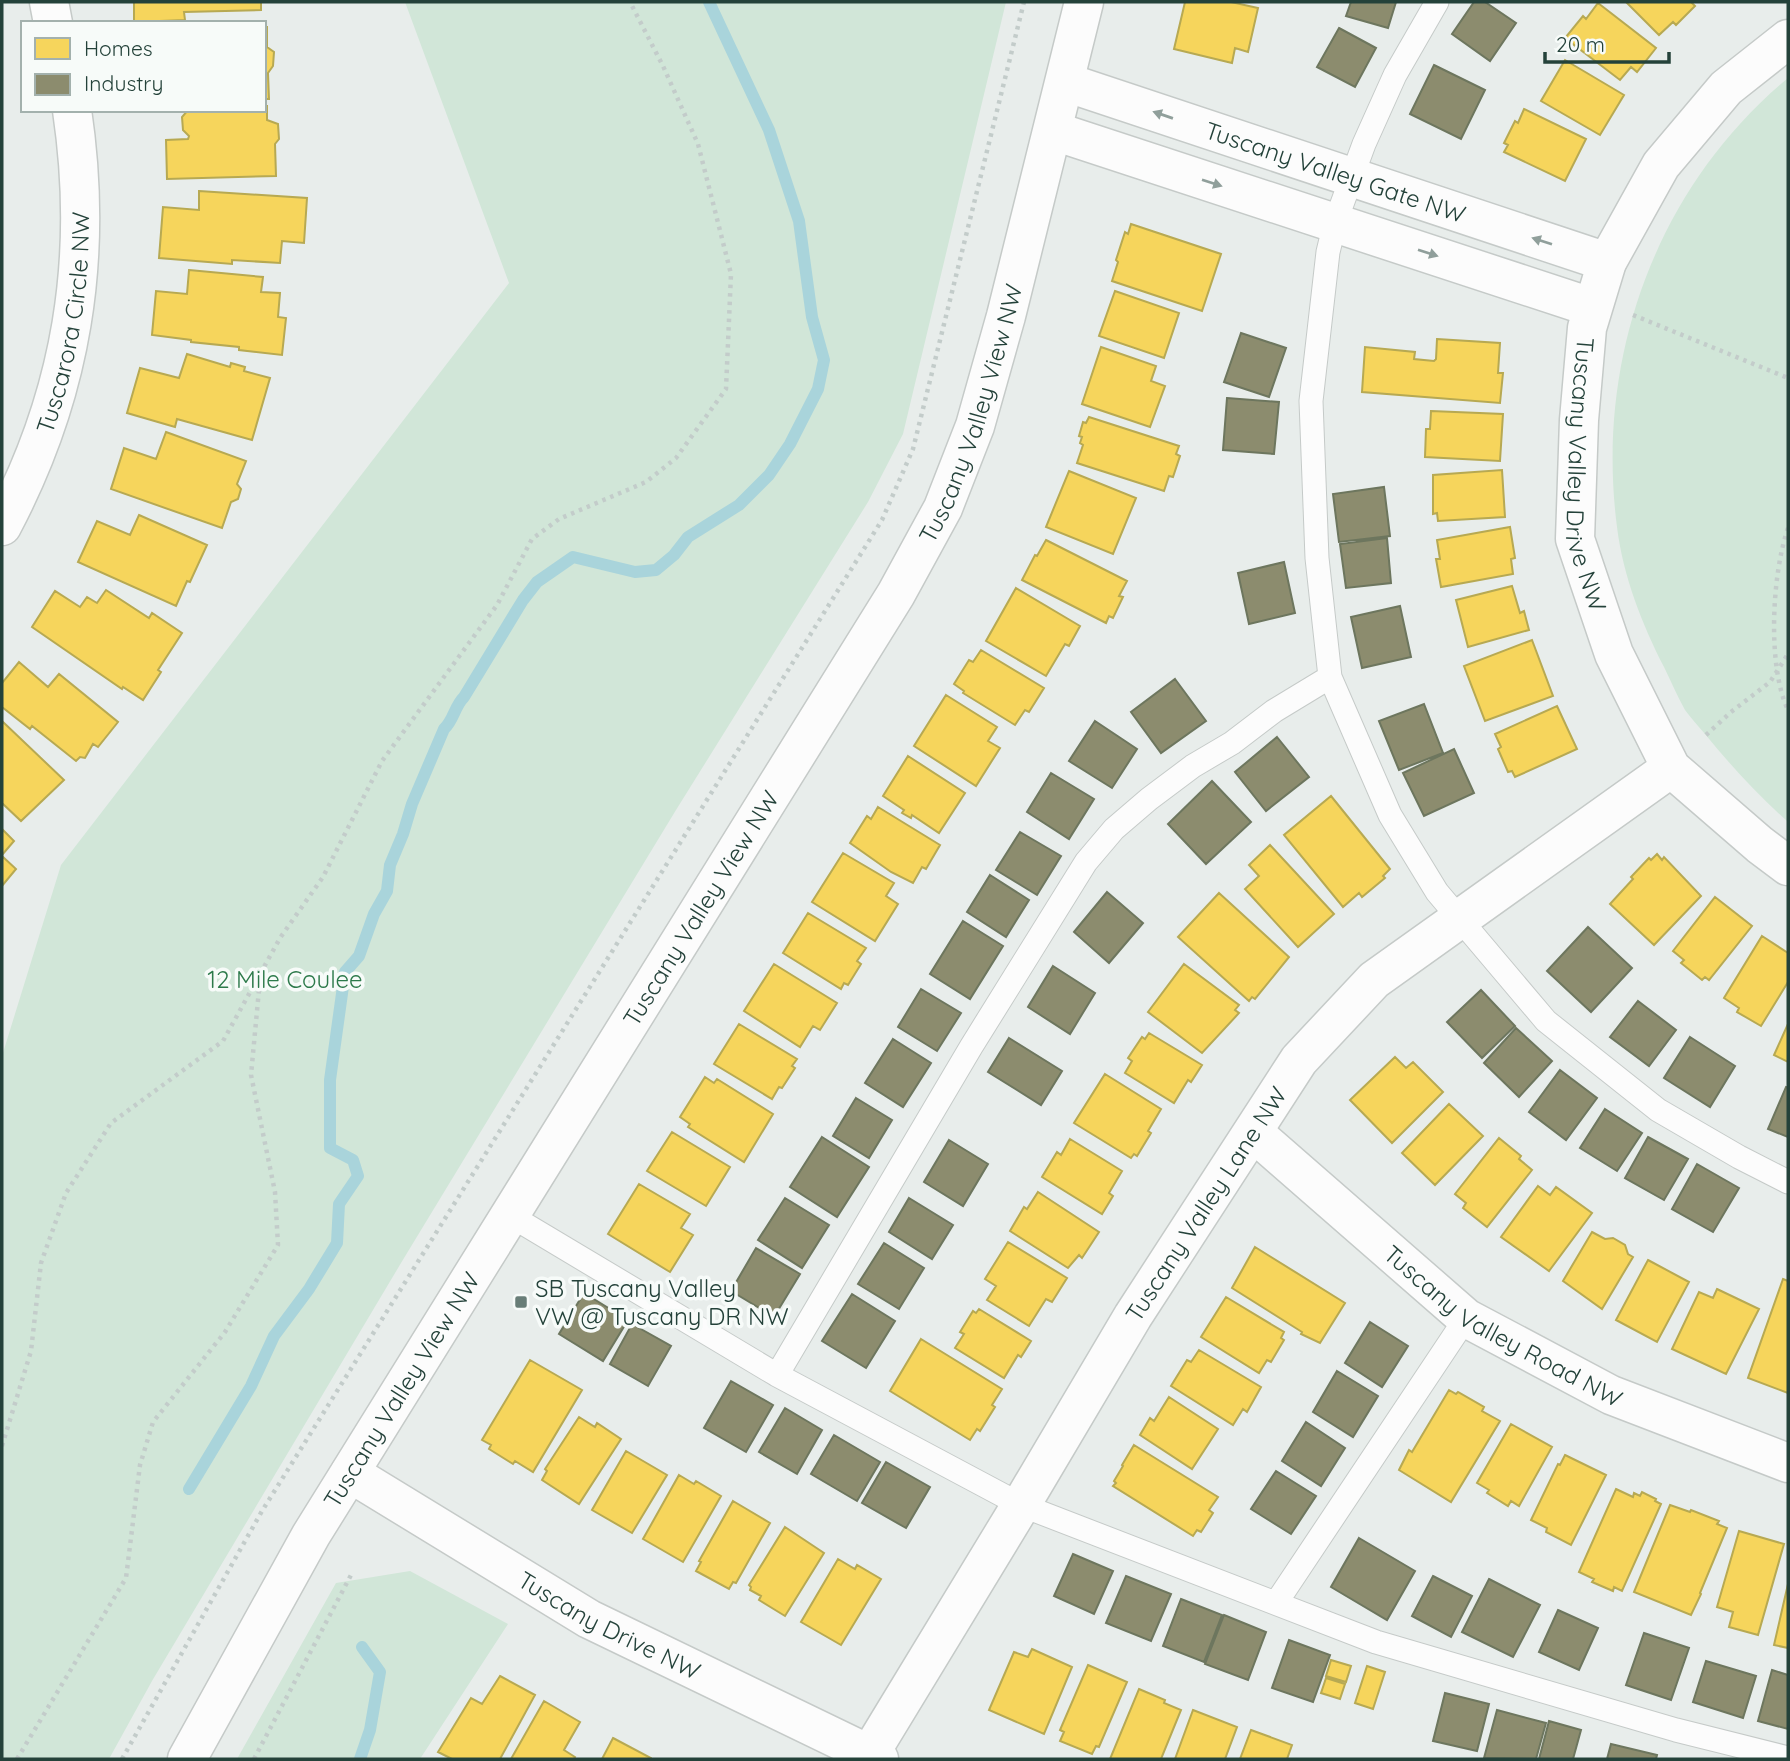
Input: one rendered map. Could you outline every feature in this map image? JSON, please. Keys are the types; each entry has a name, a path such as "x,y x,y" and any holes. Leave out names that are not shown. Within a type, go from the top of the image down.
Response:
{"street":[{"path":"49,2 53,21"},
{"name":"Tuscany Valley View NW","path":"187,1759 311,1535 896,594 943,508 975,426 1006,316 1084,2"},
{"name":"Tuscany Valley Drive NW","path":"1788,40 1726,88 1661,165 1607,262 1591,307 1587,328 1579,420 1575,539 1614,654 1671,768 1788,866"},
{"name":"Tuscany Valley Gate NW","path":"1065,82 1607,262"},
{"name":"Tuscarora Circle NW","path":"2,526 40,447 70,341 78,284 81,227 79,169 72,112"},
{"name":"Tuscany Valley Gate NW","path":"1054,131 1591,307"},
{"name":"Tuscany Valley Lane NW","path":"874,1757 1133,1316 1299,1060 1374,980 1671,768"},
{"name":"Tuscany Valley Road NW","path":"1254,1133 1466,1318 1611,1395 1788,1463"},
{"name":"Tuscany Drive NW","path":"350,1473 589,1619 874,1757"}],"lane":[{"path":"1437,2 1395,75 1351,177 1328,252 1311,401 1317,558 1330,677 1390,816 1437,892 1546,1021 1658,1111 1788,1182"},
{"path":"777,1375 971,1047 1086,862 1114,828 1149,799 1274,711 1330,677"},
{"path":"511,1216 777,1375 1021,1505 1376,1643 1663,1726 1788,1758"},
{"path":"1276,1603 1466,1318"}],"path":[{"path":"2,1446 32,1351 41,1263 66,1193 111,1123 223,1041 280,938 323,877 382,761 497,605 532,539 559,519 646,482 676,458 726,389 731,274 698,144 663,66 630,2"},
{"path":"122,1759 262,1511 882,520 913,449 1024,2"},
{"path":"1631,314 1788,377"},
{"path":"1788,528 1781,559 1774,634 1781,695 1788,710"},
{"path":"1706,735 1770,682 1788,654"},
{"path":"17,1759 126,1578 140,1465 153,1422 225,1332 278,1245 275,1192 251,1075 260,975"},
{"path":"254,1759 351,1575"}],"green space":[{"name":"12 Mile Coulee","path":"405,2 1006,2 903,434 868,502 676,810 401,1263 152,1681 109,1759 2,1759 2,1056 61,865 509,283"},
{"path":"1788,78 1788,822 1755,791 1687,713 1679,699 1634,599 1617,527 1613,464 1616,401 1627,340 1645,280 1670,224 1702,171 1742,122"},
{"path":"410,1571 508,1624 420,1759 237,1759 336,1583"}],"building: Homes":[{"path":"134,2 261,2 261,10 184,12 185,20 134,21"},
{"path":"1185,2 1231,2 1258,8 1248,52 1235,48 1232,63 1174,49"},
{"path":"1626,2 1691,2 1695,6 1676,25 1673,22 1659,35"},
{"path":"1598,3 1656,48 1637,72 1631,67 1620,80 1565,38 1583,16 1586,19"},
{"path":"266,27 267,47 274,52 273,66 268,73 269,99 266,99"},
{"path":"1565,60 1624,95 1600,135 1541,101"},
{"path":"267,106 267,120 278,124 279,139 275,144 276,176 167,179 166,140 188,139 189,136 183,130 182,117 186,112 266,112"},
{"path":"1524,109 1586,139 1565,181 1504,152 1508,145 1504,143"},
{"path":"199,191 307,198 304,243 282,241 280,263 232,260 232,264 159,258 163,207 199,210"},
{"path":"1131,224 1221,254 1202,311 1112,281 1125,232 1128,234"},
{"path":"189,270 263,277 261,292 280,293 278,317 286,318 282,355 152,335 156,291 187,294"},
{"path":"1115,291 1179,313 1164,358 1099,336"},
{"path":"1437,339 1500,343 1498,373 1503,373 1500,403 1362,392 1365,347 1415,352 1414,359 1434,361"},
{"path":"1101,347 1156,366 1151,381 1165,386 1150,427 1082,404"},
{"path":"187,354 230,367 231,363 245,367 244,371 270,378 252,440 177,419 175,427 127,413 140,368 179,378"},
{"path":"1431,411 1503,414 1500,461 1425,457 1426,429 1430,429"},
{"path":"1089,417 1179,446 1176,454 1180,456 1173,477 1169,476 1164,491 1077,463 1083,445 1080,443 1082,437 1079,436 1083,422 1086,423"},
{"path":"166,432 246,461 237,484 241,489 238,499 231,502 222,528 111,489 124,448 156,459"},
{"path":"1502,470 1505,517 1438,521 1437,513 1433,514 1433,475"},
{"path":"1069,471 1136,498 1113,554 1046,527"},
{"path":"139,515 207,545 176,606 78,562 97,521 130,535"},
{"path":"1510,527 1515,558 1511,559 1513,574 1441,587 1436,559 1440,559 1437,540"},
{"path":"1046,540 1127,581 1119,596 1123,597 1113,618 1109,616 1106,623 1022,580"},
{"path":"1512,586 1520,613 1524,611 1529,630 1468,647 1456,600"},
{"path":"1016,588 1080,626 1069,646 1065,644 1046,676 986,641"},
{"path":"106,590 149,618 152,613 182,633 158,670 161,672 143,700 123,687 122,689 32,627 55,591 80,607 87,597 97,603"},
{"path":"1532,640 1553,696 1485,721 1464,666"},
{"path":"981,650 1044,688 1029,712 1025,710 1015,725 963,693 964,691 954,684 969,660 973,662"},
{"path":"19,662 48,687 59,674 118,722 98,747 93,744 85,758 80,757 76,761 32,726 30,729 2,707 2,683"},
{"path":"946,695 997,727 988,741 1000,748 976,786 914,746"},
{"path":"1557,706 1577,749 1515,777 1512,771 1508,772 1495,734"},
{"path":"2,721 64,780 21,821 2,803"},
{"path":"908,756 965,793 939,833 912,815 911,818 902,813 904,810 883,796"},
{"path":"1331,796 1390,869 1383,876 1385,878 1362,897 1359,893 1343,907 1284,835"},
{"path":"878,807 940,845 926,869 922,867 913,883 891,872 850,843 867,816 871,819"},
{"path":"2,829 14,841 2,855"},
{"path":"1270,845 1334,914 1298,947 1245,889 1259,876 1249,865"},
{"path":"843,853 894,883 886,896 898,904 875,941 812,902"},
{"path":"1657,854 1662,860 1664,857 1701,896 1654,945 1610,904 1633,879 1631,877 1649,858 1651,860"},
{"path":"2,856 16,869 2,886"},
{"path":"1219,893 1289,957 1255,999 1252,997 1249,1001 1178,937"},
{"path":"1715,897 1752,926 1709,980 1705,977 1702,980 1681,963 1684,960 1673,951"},
{"path":"808,913 866,948 857,961 861,964 848,985 844,983 841,989 783,953"},
{"path":"1762,936 1788,953 1788,982 1761,1026 1737,1012 1739,1008 1724,998"},
{"path":"774,964 837,1003 820,1030 813,1026 800,1047 744,1011"},
{"path":"1184,964 1239,1005 1235,1010 1239,1013 1202,1053 1148,1012"},
{"path":"739,1024 797,1059 792,1066 795,1068 772,1099 714,1064"},
{"path":"1788,1024 1788,1062 1774,1055"},
{"path":"1149,1033 1202,1065 1191,1082 1188,1080 1174,1103 1125,1073 1132,1061 1128,1058 1142,1037 1145,1039"},
{"path":"1395,1057 1406,1068 1413,1062 1443,1092 1392,1143 1350,1100"},
{"path":"1105,1074 1161,1109 1137,1156 1134,1154 1131,1158 1074,1123"},
{"path":"705,1077 714,1083 717,1079 773,1114 744,1162 688,1127 690,1124 680,1117"},
{"path":"1449,1104 1483,1136 1435,1185 1402,1153"},
{"path":"672,1132 730,1167 706,1206 647,1171"},
{"path":"1499,1138 1521,1156 1519,1159 1532,1170 1487,1227 1463,1208 1466,1203 1455,1194"},
{"path":"1070,1139 1122,1171 1109,1193 1113,1196 1102,1214 1042,1177 1057,1152 1061,1155"},
{"path":"639,1184 690,1214 681,1228 693,1235 670,1272 608,1234"},
{"path":"1538,1186 1550,1195 1556,1187 1592,1213 1549,1271 1501,1237"},
{"path":"1038,1192 1099,1232 1082,1258 1079,1255 1068,1268 1010,1231 1024,1207 1027,1209"},
{"path":"1592,1232 1605,1239 1613,1238 1625,1245 1628,1254 1633,1257 1602,1309 1563,1281"},
{"path":"1008,1242 1067,1278 1052,1302 1046,1299 1029,1326 987,1300 996,1286 985,1279"},
{"path":"1255,1247 1345,1303 1320,1343 1301,1334 1302,1332 1232,1288"},
{"path":"1648,1260 1689,1282 1657,1342 1616,1320"},
{"path":"1783,1279 1788,1281 1788,1393 1748,1378"},
{"path":"1717,1289 1759,1309 1726,1374 1672,1349 1699,1292 1713,1298"},
{"path":"1226,1297 1284,1332 1281,1338 1284,1340 1271,1362 1267,1360 1259,1373 1201,1337"},
{"path":"979,1309 1031,1341 1021,1357 1018,1355 1004,1378 955,1348 964,1334 960,1332 973,1311 976,1313"},
{"path":"921,1339 1002,1389 992,1405 995,1407 980,1431 977,1429 970,1440 890,1391"},
{"path":"1199,1350 1261,1387 1247,1412 1243,1409 1233,1425 1171,1386 1187,1360 1191,1362"},
{"path":"530,1360 582,1390 533,1472 515,1461 513,1464 489,1449 491,1445 482,1440"},
{"path":"1449,1390 1456,1394 1458,1392 1484,1407 1482,1411 1500,1421 1451,1502 1399,1470 1409,1450 1412,1452"},
{"path":"1169,1397 1218,1429 1192,1469 1140,1435 1150,1418 1154,1421"},
{"path":"579,1417 595,1427 597,1423 621,1439 579,1504 542,1480 547,1471 545,1469"},
{"path":"1511,1424 1552,1447 1519,1506 1511,1501 1508,1506 1477,1483"},
{"path":"1134,1445 1218,1497 1209,1510 1213,1513 1201,1532 1197,1530 1193,1536 1113,1486"},
{"path":"626,1451 667,1475 632,1533 592,1510"},
{"path":"1565,1455 1606,1475 1571,1545 1546,1532 1547,1528 1531,1520"},
{"path":"679,1475 694,1484 696,1481 721,1496 683,1562 643,1539"},
{"path":"1616,1489 1633,1497 1634,1493 1640,1496 1642,1492 1661,1504 1622,1591 1614,1587 1613,1591 1592,1582 1594,1579 1579,1572"},
{"path":"733,1501 770,1523 736,1583 733,1582 729,1589 696,1571"},
{"path":"1670,1505 1719,1521 1717,1524 1727,1528 1691,1615 1634,1592"},
{"path":"785,1527 824,1553 785,1616 759,1600 761,1596 750,1590 749,1585"},
{"path":"1739,1531 1784,1544 1758,1635 1729,1627 1733,1612 1717,1607"},
{"path":"838,1559 855,1569 857,1565 881,1579 841,1645 801,1622"},
{"path":"1788,1584 1788,1648 1774,1645"},
{"path":"1032,1649 1072,1667 1044,1734 989,1710 1014,1652 1028,1657"},
{"path":"1331,1660 1351,1666 1346,1682 1326,1676"},
{"path":"1088,1665 1127,1682 1099,1747 1096,1746 1092,1754 1060,1741 1064,1732 1060,1730"},
{"path":"1367,1666 1385,1672 1373,1709 1355,1703"},
{"path":"500,1676 535,1695 500,1759 452,1759 438,1752 471,1698 482,1704"},
{"path":"1326,1678 1345,1684 1340,1699 1321,1693"},
{"path":"1139,1689 1181,1710 1161,1759 1110,1759"},
{"path":"544,1701 580,1722 564,1750 575,1757 574,1759 511,1759"},
{"path":"1193,1710 1237,1727 1225,1759 1175,1759"},
{"path":"1251,1730 1292,1745 1287,1759 1240,1759"},
{"path":"613,1738 651,1758 651,1759 602,1759"}],"building: Industry":[{"path":"1351,2 1396,2 1388,28 1346,16"},
{"path":"1474,2 1485,2 1516,23 1490,61 1452,34"},
{"path":"1339,28 1376,48 1355,87 1317,67"},
{"path":"1434,65 1485,90 1461,139 1410,114"},
{"path":"1241,333 1286,348 1269,397 1224,382"},
{"path":"1227,398 1279,402 1274,454 1223,450"},
{"path":"1384,487 1390,536 1339,542 1333,494"},
{"path":"1387,538 1391,583 1346,588 1340,544"},
{"path":"1284,562 1295,613 1249,624 1238,573"},
{"path":"1400,606 1411,657 1362,668 1351,617"},
{"path":"1175,679 1206,721 1161,753 1131,712"},
{"path":"1424,704 1443,753 1399,770 1379,721"},
{"path":"1095,721 1137,749 1112,788 1069,761"},
{"path":"1277,737 1309,777 1266,811 1235,772"},
{"path":"1454,749 1474,793 1424,816 1403,773"},
{"path":"1051,773 1094,799 1069,839 1027,812"},
{"path":"1212,781 1251,822 1206,864 1168,824"},
{"path":"1020,832 1061,856 1037,895 996,870"},
{"path":"990,875 1029,900 1006,937 967,912"},
{"path":"1107,892 1143,923 1109,963 1074,932"},
{"path":"963,921 1003,946 970,999 930,974"},
{"path":"1588,927 1632,968 1591,1012 1547,971"},
{"path":"1053,966 1095,993 1070,1034 1028,1007"},
{"path":"921,989 961,1013 937,1051 898,1027"},
{"path":"1481,990 1515,1026 1482,1058 1447,1022"},
{"path":"1638,1001 1676,1030 1649,1066 1610,1037"},
{"path":"1516,1028 1552,1061 1519,1097 1484,1063"},
{"path":"1690,1037 1735,1066 1710,1107 1664,1078"},
{"path":"1009,1038 1062,1071 1041,1105 988,1072"},
{"path":"893,1039 931,1063 903,1107 865,1083"},
{"path":"1560,1070 1597,1098 1566,1140 1529,1112"},
{"path":"1786,1087 1788,1088 1788,1137 1768,1129"},
{"path":"856,1098 892,1120 869,1158 833,1136"},
{"path":"1605,1109 1642,1133 1617,1171 1580,1148"},
{"path":"822,1137 869,1167 837,1217 790,1187"},
{"path":"1648,1137 1688,1159 1664,1200 1625,1178"},
{"path":"949,1140 988,1164 963,1206 924,1182"},
{"path":"1697,1164 1739,1188 1713,1232 1672,1209"},
{"path":"785,1198 829,1225 802,1268 758,1240"},
{"path":"909,1198 953,1225 932,1259 889,1232"},
{"path":"884,1243 924,1268 899,1309 858,1284"},
{"path":"756,1248 800,1274 774,1317 731,1291"},
{"path":"584,1293 628,1320 603,1361 559,1334"},
{"path":"852,1294 895,1321 866,1368 822,1341"},
{"path":"1370,1322 1408,1346 1382,1387 1345,1363"},
{"path":"632,1324 671,1346 648,1386 610,1364"},
{"path":"1337,1371 1378,1396 1353,1437 1313,1412"},
{"path":"731,1381 773,1405 746,1452 704,1428"},
{"path":"785,1408 822,1430 797,1474 759,1452"},
{"path":"1306,1422 1345,1448 1321,1486 1282,1461"},
{"path":"834,1435 880,1462 857,1501 811,1474"},
{"path":"886,1462 930,1487 906,1528 862,1503"},
{"path":"1276,1471 1316,1496 1291,1534 1251,1509"},
{"path":"1359,1538 1415,1571 1387,1620 1331,1587"},
{"path":"1073,1554 1113,1571 1094,1614 1054,1596"},
{"path":"1126,1576 1171,1594 1151,1641 1106,1623"},
{"path":"1433,1576 1472,1596 1451,1637 1412,1616"},
{"path":"1489,1579 1540,1605 1513,1657 1462,1632"},
{"path":"1181,1599 1222,1615 1204,1662 1163,1646"},
{"path":"1558,1610 1598,1628 1579,1670 1539,1652"},
{"path":"1224,1615 1266,1632 1248,1680 1205,1664"},
{"path":"1644,1633 1689,1648 1671,1700 1626,1685"},
{"path":"1289,1640 1330,1655 1313,1702 1272,1688"},
{"path":"1706,1661 1756,1676 1743,1718 1693,1702"},
{"path":"1772,1670 1788,1675 1788,1729 1758,1721"},
{"path":"1445,1693 1489,1704 1477,1751 1433,1741"},
{"path":"1497,1710 1546,1723 1536,1759 1484,1758"},
{"path":"1549,1721 1581,1730 1573,1759 1539,1759"},
{"path":"1611,1744 1657,1755 1656,1759 1607,1759"}],"waterway":[{"path":"189,1489 251,1386 274,1336 309,1289 337,1243 339,1204 358,1176 353,1160 330,1148 330,1080 345,972 359,956 374,914 387,891 390,865 444,729 523,600 537,582 573,557 635,572 656,570 674,555 688,537 739,505 769,475 790,444 818,389 824,360 812,317 799,221 769,130 709,2"},
{"path":"360,1759 370,1730 380,1672 362,1647"}],"place":[{"name":"SB Tuscany Valley VW @ Tuscany DR NW","path":"521,1302"}]}
